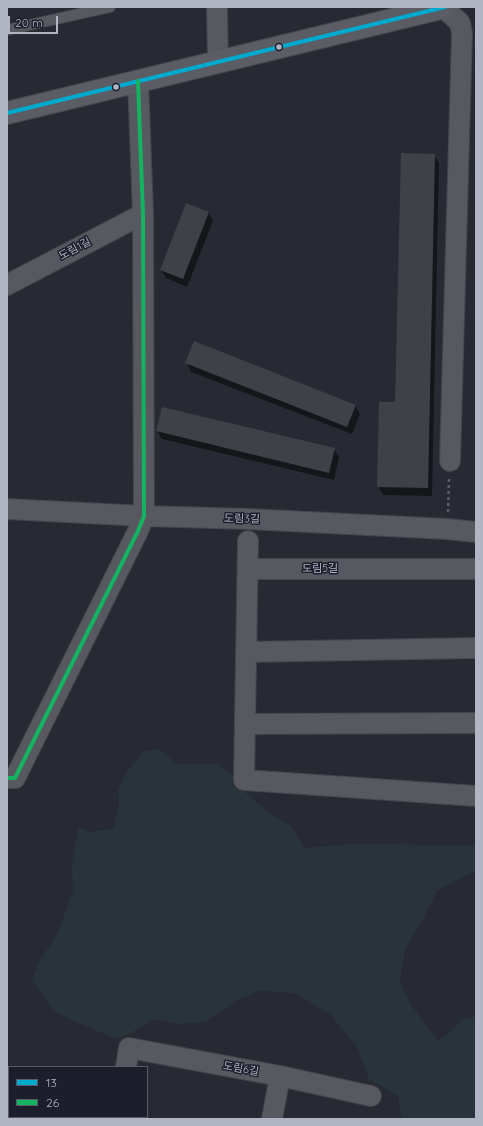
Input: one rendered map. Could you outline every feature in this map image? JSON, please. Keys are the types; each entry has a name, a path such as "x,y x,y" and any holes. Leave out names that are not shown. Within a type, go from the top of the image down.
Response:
{"street":[{"path":"217,7 218,62"},
{"path":"7,113 443,7 460,23 462,33 450,461"},
{"path":"7,778 15,778 138,531 144,516 143,214 138,81"},
{"name":"도림1길","path":"7,285 143,214"},
{"name":"도림3길","path":"7,509 144,516 248,519 447,529 476,532"},
{"path":"248,542 244,780 476,796"},
{"name":"도림5길","path":"248,569 476,569"},
{"path":"246,652 476,648"},
{"path":"245,724 476,723"},
{"name":"도림6길","path":"126,1066 129,1048 280,1076 371,1096"},
{"path":"272,1119 280,1076"}],"lane":[{"path":"7,30 110,7"}],"path":[{"path":"447,529 450,461"}],"shaded area":[{"path":"158,748 176,764 217,764 232,774 248,795 272,815 291,826 304,848 352,844 476,845 476,870 437,891 420,925 405,949 400,981 410,1003 426,1026 439,1041 465,1018 476,1017 476,1119 403,1119 401,1116 398,1096 369,1079 357,1047 331,1015 297,994 260,990 236,1001 205,1022 181,1024 153,1019 131,1033 117,1039 78,1023 55,1011 32,980 40,960 58,933 73,891 72,865 78,827 90,832 113,828 119,806 118,789 127,772 142,752"}],"building":[{"path":"401,153 435,154 428,488 377,487 379,402 395,402"},
{"path":"186,203 209,212 183,279 160,270"},
{"path":"194,341 356,405 347,427 185,363"},
{"path":"162,407 335,448 329,473 156,431"}],"transit line":[{"name":"13","path":"7,113 445,7"},
{"name":"26","path":"7,778 15,778 138,531 144,516 143,214 138,81"}]}
